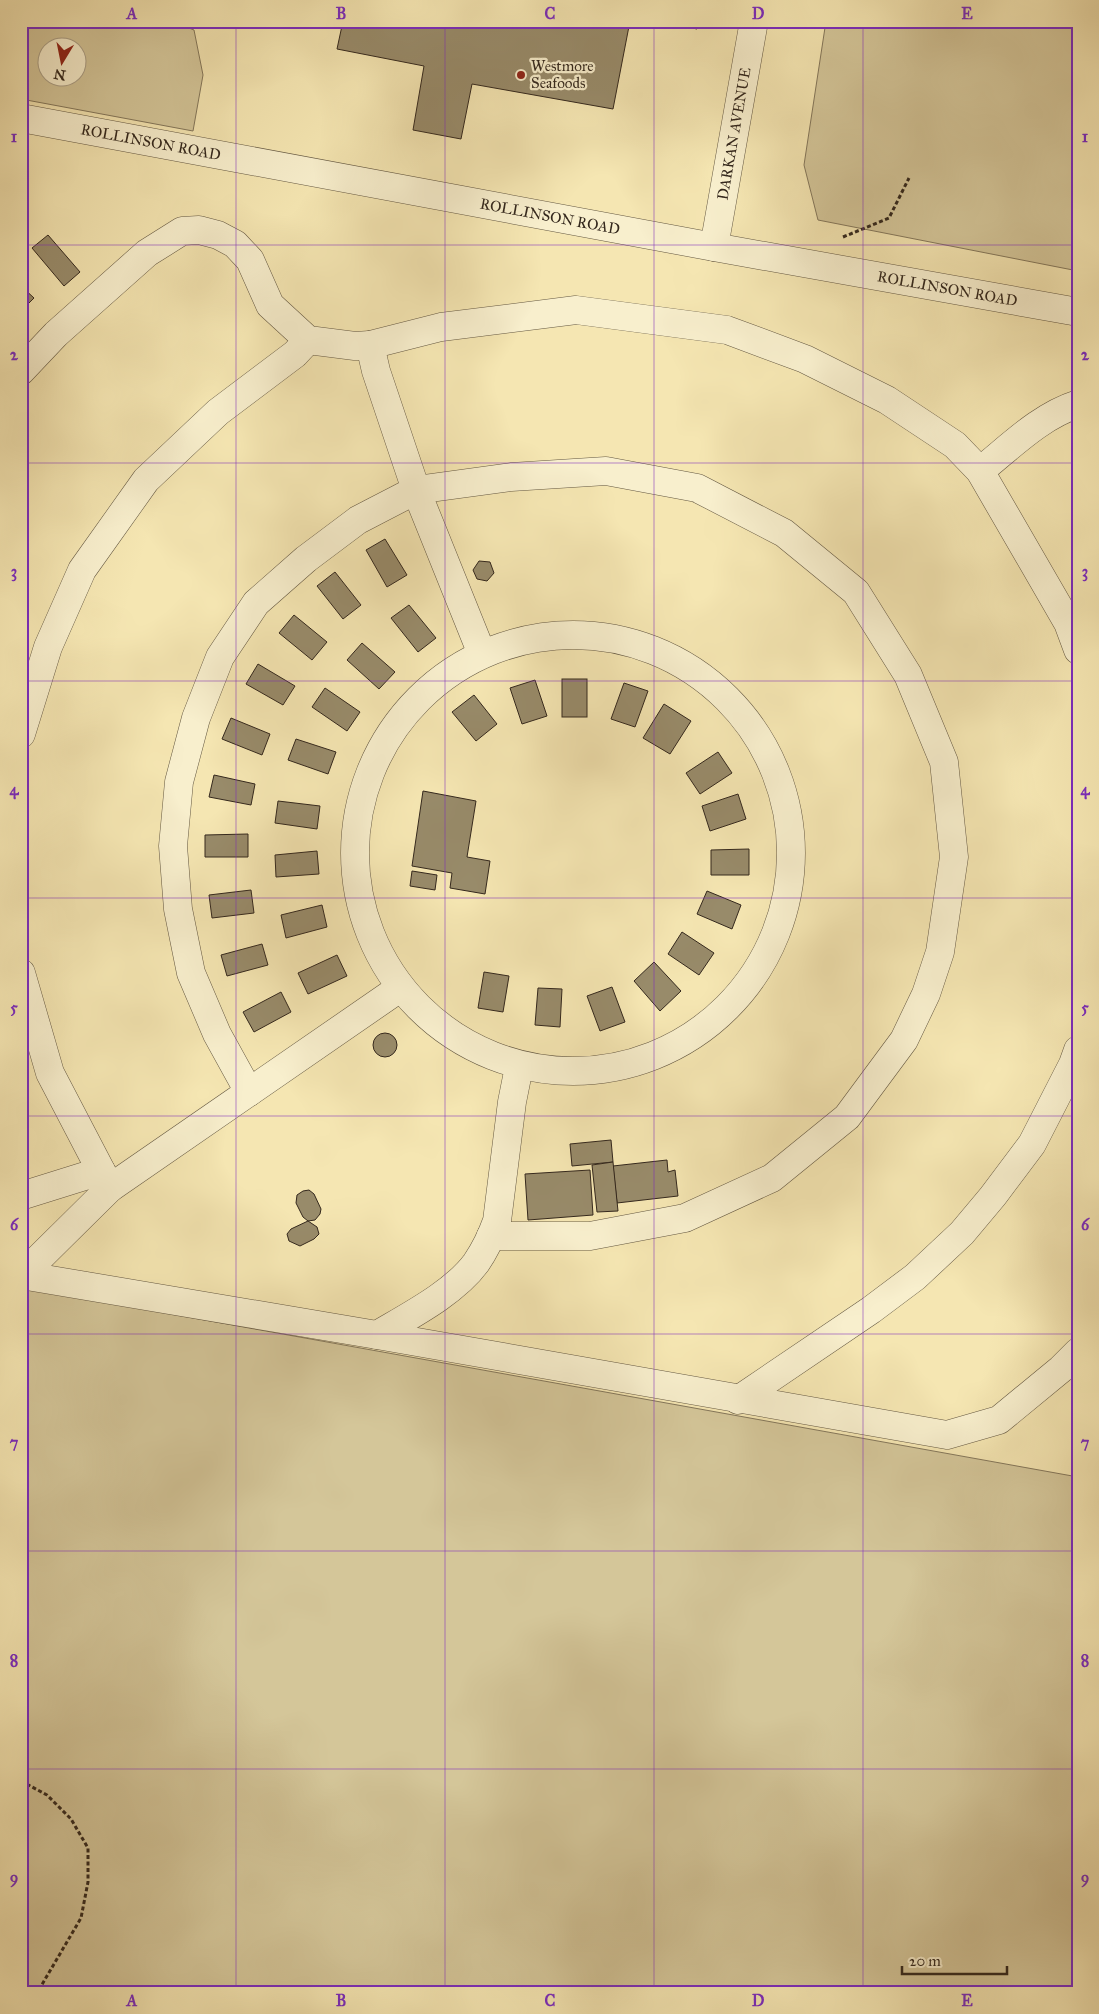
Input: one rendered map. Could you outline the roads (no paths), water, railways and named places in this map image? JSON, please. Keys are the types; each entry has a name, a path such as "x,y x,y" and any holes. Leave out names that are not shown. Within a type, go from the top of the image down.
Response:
{"street":[{"name":"DARKAN AVENUE","path":"714,247 754,21"},
{"name":"ROLLINSON ROAD","path":"21,118 714,247 1078,312"},
{"path":"21,370 56,334 147,253 182,231 199,230 218,235 234,244 250,260 270,305 308,340 355,346 370,345 441,327 576,310 727,330 805,359 887,400 956,445 980,471 1068,622 1078,650"},
{"path":"21,734 48,647 82,570 146,480 218,412 295,354 308,340"},
{"path":"370,345 376,371 416,490 482,654"},
{"path":"980,471 1042,421 1063,409 1078,404"},
{"path":"249,1092 217,1034 191,973 178,909 173,846 180,782 196,718 220,657 256,603 306,559 358,520 416,490 511,477 606,471 697,488 784,533 856,592 908,675 944,762 954,857 940,952 926,994 904,1040 847,1117 772,1178 684,1218 590,1236 491,1236"},
{"path":"591,635 646,646 695,671 737,708 768,753 788,805 793,860 783,915 761,965 727,1008 682,1041 630,1062 576,1070 519,1067 497,1060 431,1020 394,992 372,944 357,896 356,848 361,800 379,754 406,713 441,680 482,654 536,638 591,635"},
{"path":"21,974 50,1073 106,1179"},
{"path":"22,1275 106,1179 249,1092 394,992"},
{"path":"738,1400 915,1277 962,1233 1032,1144 1073,1064 1078,1050"},
{"path":"377,1335 426,1306 451,1287 476,1263 491,1236 497,1221 512,1102 519,1067"},
{"path":"21,1196 106,1179"},
{"path":"22,1275 947,1435 999,1420 1061,1369 1078,1352"}],"place":[{"name":"Westmore Seafoods","path":"521,75"}]}
